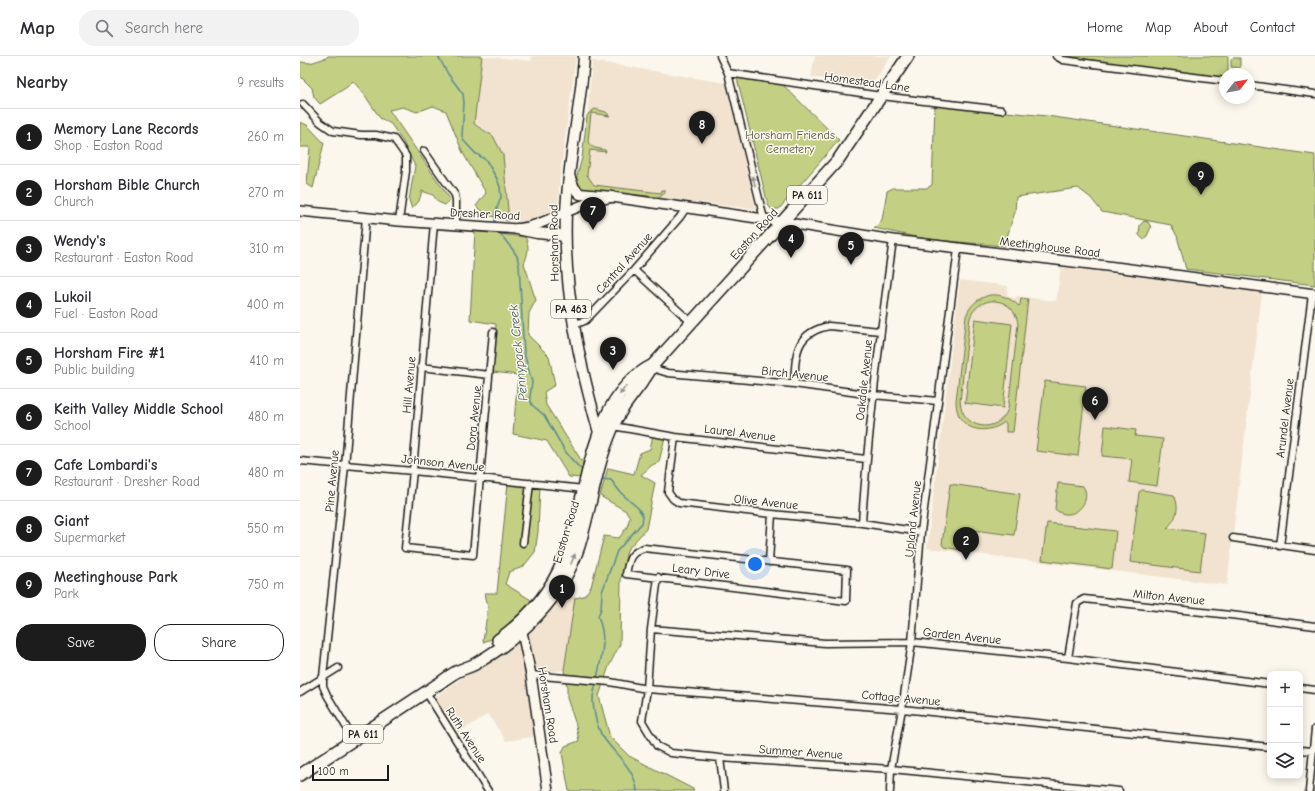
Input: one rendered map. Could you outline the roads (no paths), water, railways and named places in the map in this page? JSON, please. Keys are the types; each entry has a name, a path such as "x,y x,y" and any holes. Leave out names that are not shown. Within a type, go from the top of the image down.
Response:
{"highway":[{"name":"Easton Road","path":"594,467 624,406 647,376 653,365 838,160 908,56"},
{"name":"Easton Road","path":"300,775 458,671 474,665 520,628 548,602 565,578 579,544 588,490 594,467 599,432 617,398 629,383 641,371 653,365"}],"main road":[{"name":"Horsham Road","path":"584,56 569,175 565,237 566,267 574,333 603,450"},
{"path":"569,175 577,192 584,195 612,197"},
{"path":"514,229 565,237"}],"street":[{"path":"720,56 728,73 764,219"},
{"path":"1056,56 1063,60 1219,80"},
{"name":"Homestead Lane","path":"728,73 881,96 1002,110"},
{"path":"1255,85 1315,94"},
{"path":"303,104 320,122 333,130 361,135 376,135 394,139 406,156 406,170 399,221"},
{"path":"424,151 455,195 456,225"},
{"name":"Dresher Road","path":"300,210 399,221 480,228 514,229 536,226 566,212 612,197 782,222"},
{"name":"Central Avenue","path":"573,324 586,320 634,270 686,208"},
{"name":"Pine Avenue","path":"354,740 327,695 323,686 323,677 345,466 366,217"},
{"name":"Meetinghouse Road","path":"782,222 958,249 1123,268 1313,294"},
{"name":"Hill Avenue","path":"434,223 405,548 473,555"},
{"name":"Oakdale Avenue","path":"862,523 866,459 880,331 894,240"},
{"name":"Upland Avenue","path":"890,791 891,769 912,642 921,532 958,249"},
{"path":"634,270 692,323"},
{"name":"Arundel Avenue","path":"1280,546 1313,294"},
{"path":"794,384 796,354 800,344 813,332 829,326 880,331"},
{"name":"Dora Avenue","path":"473,555 493,332"},
{"name":"Birch Avenue","path":"653,365 658,370 668,373 794,384 873,395 938,401"},
{"path":"421,367 489,375"},
{"name":"Laurel Avenue","path":"613,426 676,437 866,459"},
{"name":"Olive Avenue","path":"676,437 668,492 672,499 679,503 862,523 921,532"},
{"name":"Johnson Avenue","path":"300,461 413,471 588,490"},
{"path":"523,543 530,483"},
{"path":"769,562 772,514"},
{"path":"1233,538 1315,550"},
{"name":"Leary Drive","path":"644,548 847,570 846,602 658,577 626,574 630,558 635,551 644,548"},
{"name":"Summer Avenue","path":"658,577 651,629 647,689 642,721 657,746 671,753 720,758 891,769 1119,791"},
{"name":"Milton Avenue","path":"1068,658 1076,603 1084,600 1239,616 1315,626"},
{"name":"Horsham Road","path":"520,628 531,675 548,791"},
{"name":"Garden Avenue","path":"651,629 825,643 912,642 1068,658 1267,684"},
{"path":"300,692 338,668"},
{"name":"Cottage Avenue","path":"531,675 610,682 647,689 902,709 1267,746"},
{"path":"1303,688 1315,690"},
{"name":"Ruth Avenue","path":"426,692 488,791"},
{"path":"1309,791 1315,729"},
{"path":"1303,750 1313,751"},
{"path":"720,758 724,791"}],"waterway":[{"name":"Pennypack Creek","path":"438,56 448,74 463,94 464,103 462,136 464,141 475,153 486,160 500,187 501,197 495,214 495,223"},
{"name":"Pennypack Creek","path":"497,230 517,256 519,265 524,353 532,382 530,397 532,405 544,415 565,451 583,471"},
{"name":"Pennypack Creek","path":"597,678 603,647 601,625 598,616 601,609 602,592 617,551 642,523 643,516 638,508 621,493 611,480 601,479"},
{"name":"Pennypack Creek","path":"596,684 593,695 593,703 599,729 608,744 633,775 637,791"}],"place":[{"name":"Giant","path":"702,144"},
{"name":"Meetinghouse Park","path":"1201,195"},
{"name":"Cafe Lombardi's","path":"593,230"},
{"name":"Lukoil","path":"791,258"},
{"name":"Horsham Fire #1","path":"851,265"},
{"name":"Wendy's","path":"613,370"},
{"name":"Keith Valley Middle School","path":"1095,420"},
{"name":"Horsham Bible Church","path":"966,560"},
{"name":"Memory Lane Records","path":"562,608"}],"park label":[{"name":"Horsham Friends Cemetery","path":"790,142"}]}
